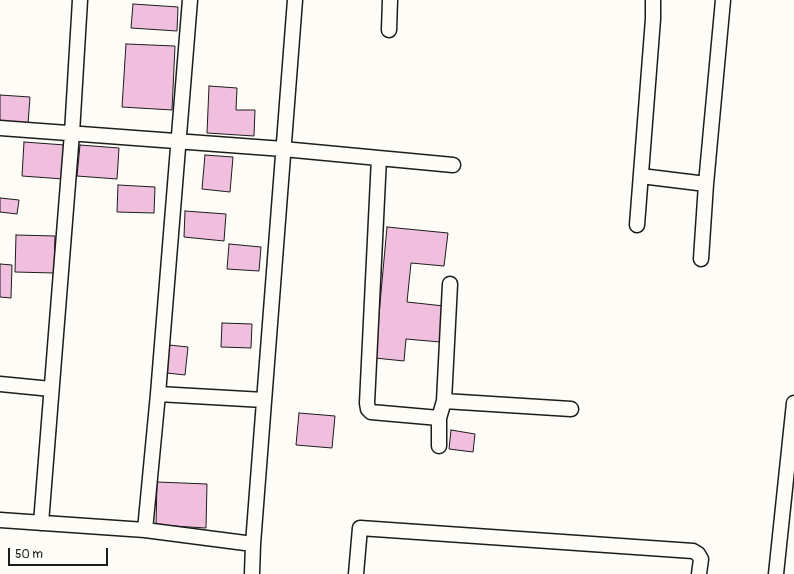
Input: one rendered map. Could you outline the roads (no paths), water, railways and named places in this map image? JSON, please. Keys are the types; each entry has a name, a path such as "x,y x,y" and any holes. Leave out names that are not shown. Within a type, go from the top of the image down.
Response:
{"street":[{"path":"41,523 72,133 80,0"},
{"path":"145,530 158,394 190,0"},
{"path":"252,574 253,544 295,0"},
{"path":"389,30 390,0"},
{"path":"637,225 654,19 653,0"},
{"path":"701,259 722,0"},
{"path":"0,128 283,149 453,165"},
{"path":"379,158 367,403 368,408 371,412 439,418"},
{"path":"641,176 706,184"},
{"path":"439,446 439,418 444,401 450,284"},
{"path":"0,384 51,389"},
{"path":"158,394 264,400"},
{"path":"444,401 571,409"},
{"path":"776,574 791,465 794,403"},
{"path":"0,520 145,530 253,544"},
{"path":"356,574 360,528 693,551 698,554 701,559 699,574"}]}
